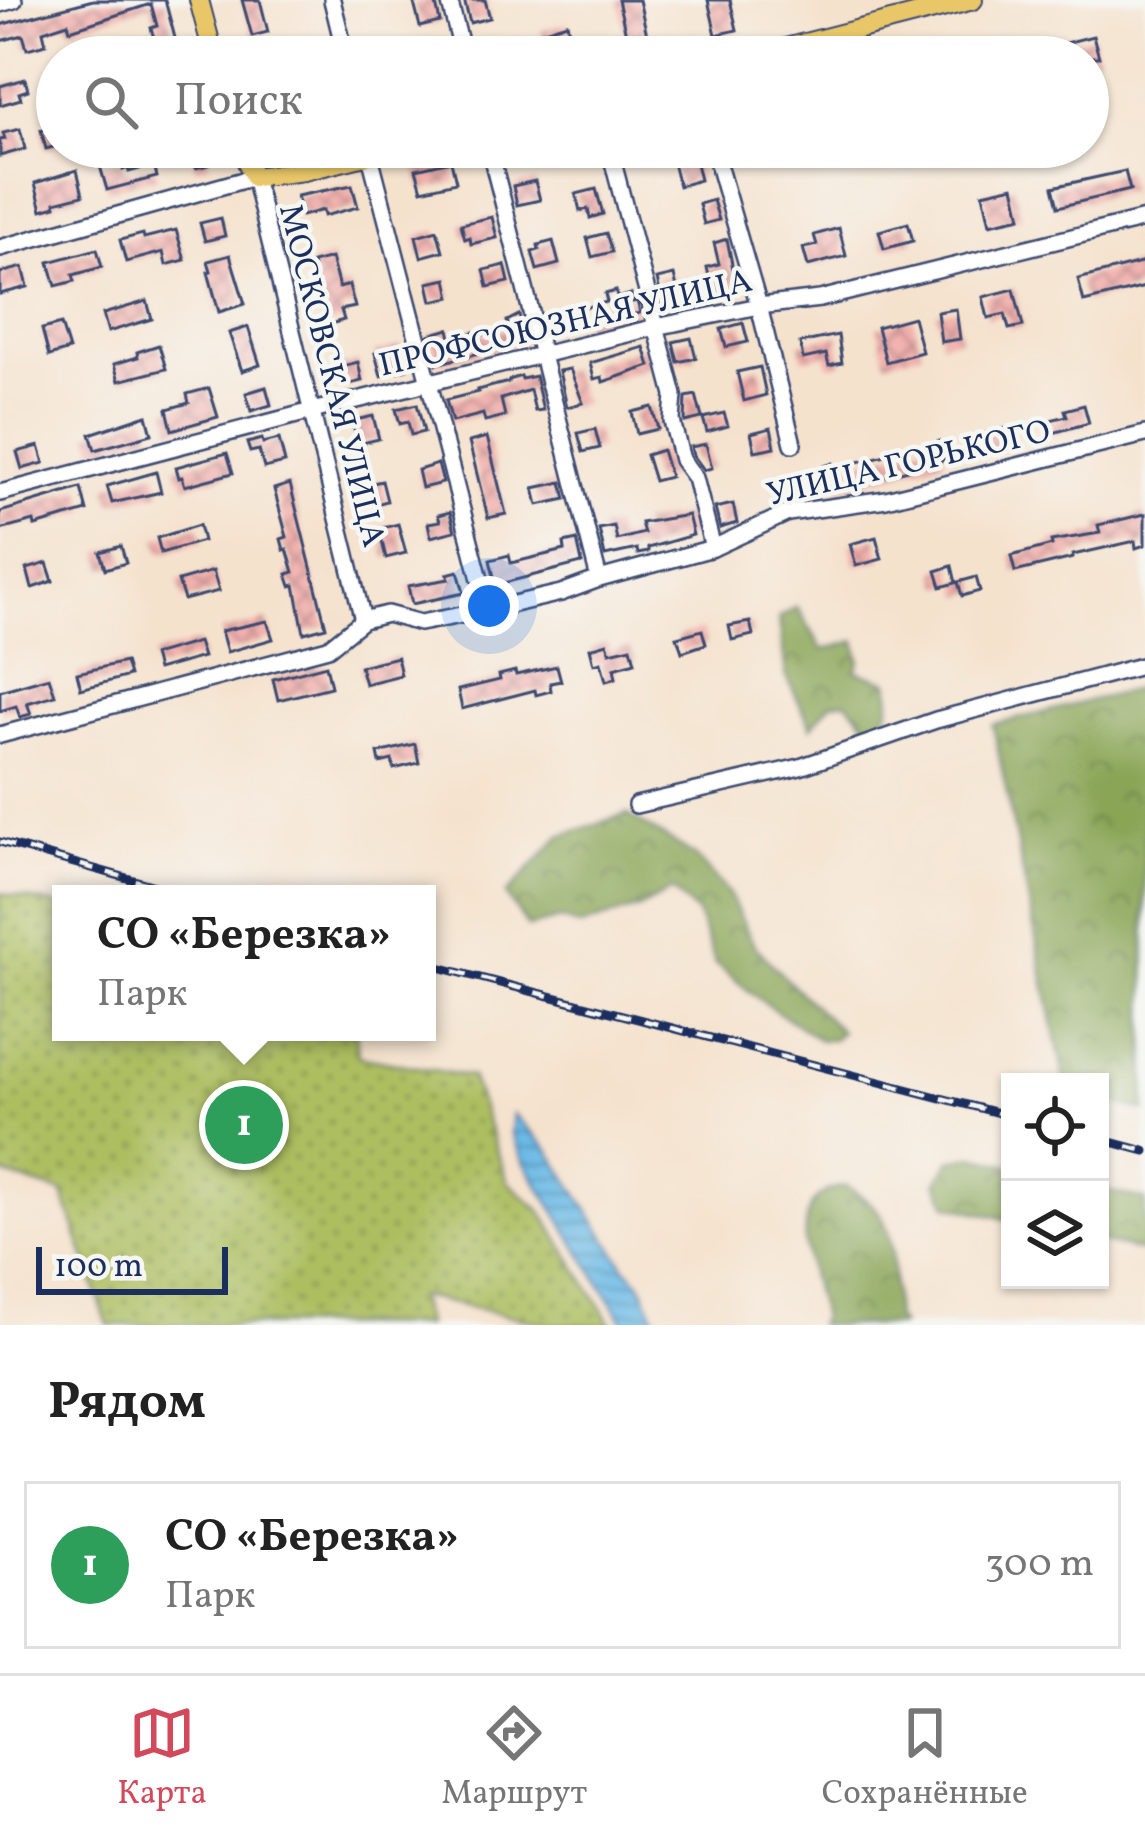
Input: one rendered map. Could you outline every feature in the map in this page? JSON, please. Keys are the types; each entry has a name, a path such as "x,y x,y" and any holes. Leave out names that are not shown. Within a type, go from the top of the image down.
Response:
{"main road":[{"path":"200,0 209,36"},
{"path":"833,36 973,0"},
{"name":"МОСКОВСКАЯ УЛИЦА","path":"250,168 254,177"},
{"path":"254,177 314,168"}],"street":[{"path":"0,4 14,0"},
{"path":"332,0 341,36"},
{"path":"449,0 458,36"},
{"path":"373,168 488,610"},
{"path":"494,168 599,578"},
{"path":"614,168 674,395 672,421 682,460 695,478 713,548"},
{"path":"719,168 793,444"},
{"path":"0,248 254,177"},
{"name":"МОСКОВСКАЯ УЛИЦА","path":"254,177 363,620"},
{"name":"ПРОФСОЮЗНАЯ УЛИЦА","path":"0,493 656,327 820,299 1145,219"},
{"name":"УЛИЦА ГОРЬКОГО","path":"363,620 387,614 420,623 561,593 713,548 788,513 886,500 1145,434"},
{"path":"0,735 328,648 363,620"},
{"path":"636,805 800,767 936,720 1145,665"}],"green space":[{"path":"797,607 823,650 856,641 860,660 856,671 889,682 889,709 872,729 846,701 831,703 811,727 786,675 779,618"},
{"path":"1145,687 1145,1111 1109,1101 1109,1073 1063,1073 993,725"},
{"path":"627,814 695,856 728,892 754,945 841,1031 833,1039 820,1040 716,964 697,914 672,890 639,908 580,926 561,919 528,927 506,895 560,836"},
{"path":"0,893 52,904 52,1041 357,1041 358,1056 471,1077 508,1182 542,1212 612,1325 554,1325 417,1296 426,1325 108,1325 63,1193 0,1173"},
{"path":"974,1156 1001,1163 1001,1218 948,1205 937,1182 950,1160"},
{"path":"847,1186 876,1209 887,1229 895,1317 901,1325 817,1325 821,1318 807,1259 806,1219 813,1203 826,1192"},
{"path":"1109,1191 1145,1200 1145,1252 1109,1244"}],"water":[{"path":"513,1114 549,1150 625,1267 640,1282 659,1325 626,1325 523,1160 511,1132"}],"building":[{"path":"93,0 165,0 174,36 153,36 151,28 157,26 151,4 70,30 68,23 43,31 44,36 36,36 36,47 27,49 23,35 0,41 0,25"},
{"path":"242,0 260,0 268,32 252,36"},
{"path":"435,0 440,22 420,27 414,3"},
{"path":"464,0 485,0 490,18 470,23"},
{"path":"618,0 639,0 647,36 626,36"},
{"path":"708,0 730,0 737,30 716,35"},
{"path":"567,23 571,36 543,36 541,31"},
{"path":"25,79 28,90 19,93 21,99 0,105 0,86"},
{"path":"20,129 25,149 0,156 3,133"},
{"path":"101,168 128,168 129,172 155,168 157,177 107,190"},
{"path":"453,168 456,182 422,190 416,169"},
{"path":"674,168 697,168 700,180 679,186"},
{"path":"77,170 83,195 42,210 35,183"},
{"path":"1125,171 1130,190 1058,207 1053,187"},
{"path":"535,181 540,200 517,205 513,186"},
{"path":"352,185 358,207 302,216 297,196"},
{"path":"1014,186 1021,217 990,224 983,193"},
{"path":"596,189 603,214 590,218 588,209 580,211 576,194"},
{"path":"713,200 719,220 704,224 699,204"},
{"path":"492,217 497,238 471,244 470,237 465,239 461,224"},
{"path":"221,218 225,236 205,241 200,223"},
{"path":"908,223 913,241 884,249 879,231"},
{"path":"839,228 846,256 808,266 803,248 817,245 814,235"},
{"path":"176,230 185,260 166,265 163,252 126,262 120,240"},
{"path":"437,230 443,251 421,257 416,236"},
{"path":"606,233 612,252 592,257 587,238"},
{"path":"727,239 737,289 713,295 707,267 719,264 714,243"},
{"path":"553,241 559,264 537,270 532,252"},
{"path":"97,249 102,267 73,275 75,281 56,286 49,262"},
{"path":"230,255 245,304 219,312 208,261"},
{"path":"331,258 339,288 349,285 355,307 341,310 344,320 327,325 312,263"},
{"path":"1145,262 1145,287 1084,302 1078,279"},
{"path":"505,265 509,282 488,287 484,270"},
{"path":"23,267 28,287 0,294 0,273"},
{"path":"674,275 680,302 663,306 657,279"},
{"path":"447,279 451,297 432,301 428,283"},
{"path":"1014,289 1023,326 1009,329 1005,314 988,318 983,297"},
{"path":"616,291 617,298 631,294 640,313 584,326 580,309 607,302 605,294"},
{"path":"147,301 152,319 108,332 103,314"},
{"path":"956,309 960,339 941,342 937,312"},
{"path":"519,315 526,341 437,364 429,335 449,329 451,338 481,330 482,335 509,328 507,321"},
{"path":"913,317 922,352 886,362 877,327"},
{"path":"743,323 748,342 726,347 721,329"},
{"path":"61,324 69,350 49,356 42,329"},
{"path":"248,327 260,365 242,371 229,333"},
{"path":"838,335 842,363 829,366 826,354 803,359 800,343"},
{"path":"691,338 696,358 678,362 673,342"},
{"path":"159,345 166,369 119,381 114,364"},
{"path":"401,346 407,369 381,376 375,353"},
{"path":"644,347 650,366 603,382 602,377 594,379 590,363"},
{"path":"358,362 362,381 342,386 338,367"},
{"path":"760,367 766,395 744,401 737,372"},
{"path":"570,369 583,403 567,407 559,371"},
{"path":"521,376 535,376 543,410 535,411 530,390 501,399 505,416 485,421 483,414 452,422 446,400"},
{"path":"266,387 271,405 251,411 246,393"},
{"path":"209,388 218,417 172,430 167,409 189,403 187,394"},
{"path":"696,395 702,418 685,422 686,397"},
{"path":"417,404 424,432 411,435 408,422 400,424 396,409"},
{"path":"1084,405 1089,423 1053,433 1050,420"},
{"path":"652,407 658,429 637,434 632,412"},
{"path":"724,413 728,426 707,432 703,418"},
{"path":"147,415 152,434 95,450 90,434"},
{"path":"373,416 379,439 358,444 352,421"},
{"path":"1011,427 1016,445 973,455 968,437"},
{"path":"771,428 775,447 755,451 751,433"},
{"path":"595,429 600,448 583,452 578,433"},
{"path":"487,437 506,514 488,518 469,442"},
{"path":"262,439 263,443 279,439 285,463 264,468 259,450 250,452 247,443"},
{"path":"940,441 945,460 838,489 836,482 829,484 824,466 833,463 835,468"},
{"path":"706,444 712,468 704,470 691,447"},
{"path":"39,446 44,463 22,469 17,452"},
{"path":"662,450 670,477 654,481 646,455"},
{"path":"227,453 233,473 185,486 179,478 176,467"},
{"path":"438,464 443,483 422,488 418,470"},
{"path":"156,472 161,492 112,503 107,486"},
{"path":"382,481 387,501 373,505 368,484"},
{"path":"562,482 566,499 538,505 534,488"},
{"path":"290,484 326,627 304,633 295,585 291,586 287,574 294,572 281,539 287,537 274,489"},
{"path":"81,488 87,511 0,530 0,512"},
{"path":"733,504 737,523 720,528 715,508"},
{"path":"450,512 455,531 431,537 428,523"},
{"path":"1145,514 1145,545 1136,548 1135,541 1015,572 1011,556 1052,545 1051,541 1100,533 1098,525"},
{"path":"688,515 693,535 648,548 648,552 638,554 637,549 605,556 599,529 614,526 617,540 644,533 641,523"},
{"path":"398,524 406,553 386,558 379,529"},
{"path":"199,525 203,541 161,553 157,538"},
{"path":"876,537 882,559 856,566 850,544"},
{"path":"577,540 582,563 496,585 490,560 509,555 511,563 565,550 564,543"},
{"path":"121,546 126,563 105,569 100,552"},
{"path":"47,563 53,581 32,588 27,569"},
{"path":"952,566 956,583 941,587 936,571"},
{"path":"213,571 219,591 184,600 178,581"},
{"path":"458,571 464,593 412,604 408,586 449,579 447,574"},
{"path":"976,577 980,591 962,596 958,582"},
{"path":"267,621 273,639 227,652 221,631"},
{"path":"750,622 753,635 732,640 729,626"},
{"path":"702,630 706,644 682,652 677,637"},
{"path":"198,642 203,657 157,670 153,655"},
{"path":"607,643 610,652 631,647 635,662 614,668 616,678 606,681 601,662 594,664 590,648"},
{"path":"397,657 401,675 365,684 360,666"},
{"path":"125,662 129,676 81,689 77,673"},
{"path":"326,665 331,687 278,700 273,679"},
{"path":"557,666 561,681 550,683 551,691 536,695 535,690 462,709 458,690 500,680 499,675 515,671 516,675"},
{"path":"49,677 55,695 27,703 31,714 20,717 16,706 0,711 0,691"},
{"path":"415,744 419,763 394,769 392,760 380,763 378,753"}],"railway":[{"path":"0,842 151,885"},
{"path":"436,966 1001,1114"},
{"path":"1109,1141 1145,1151"}],"place":[{"name":"СО «Березка»","path":"244,1125"}]}
